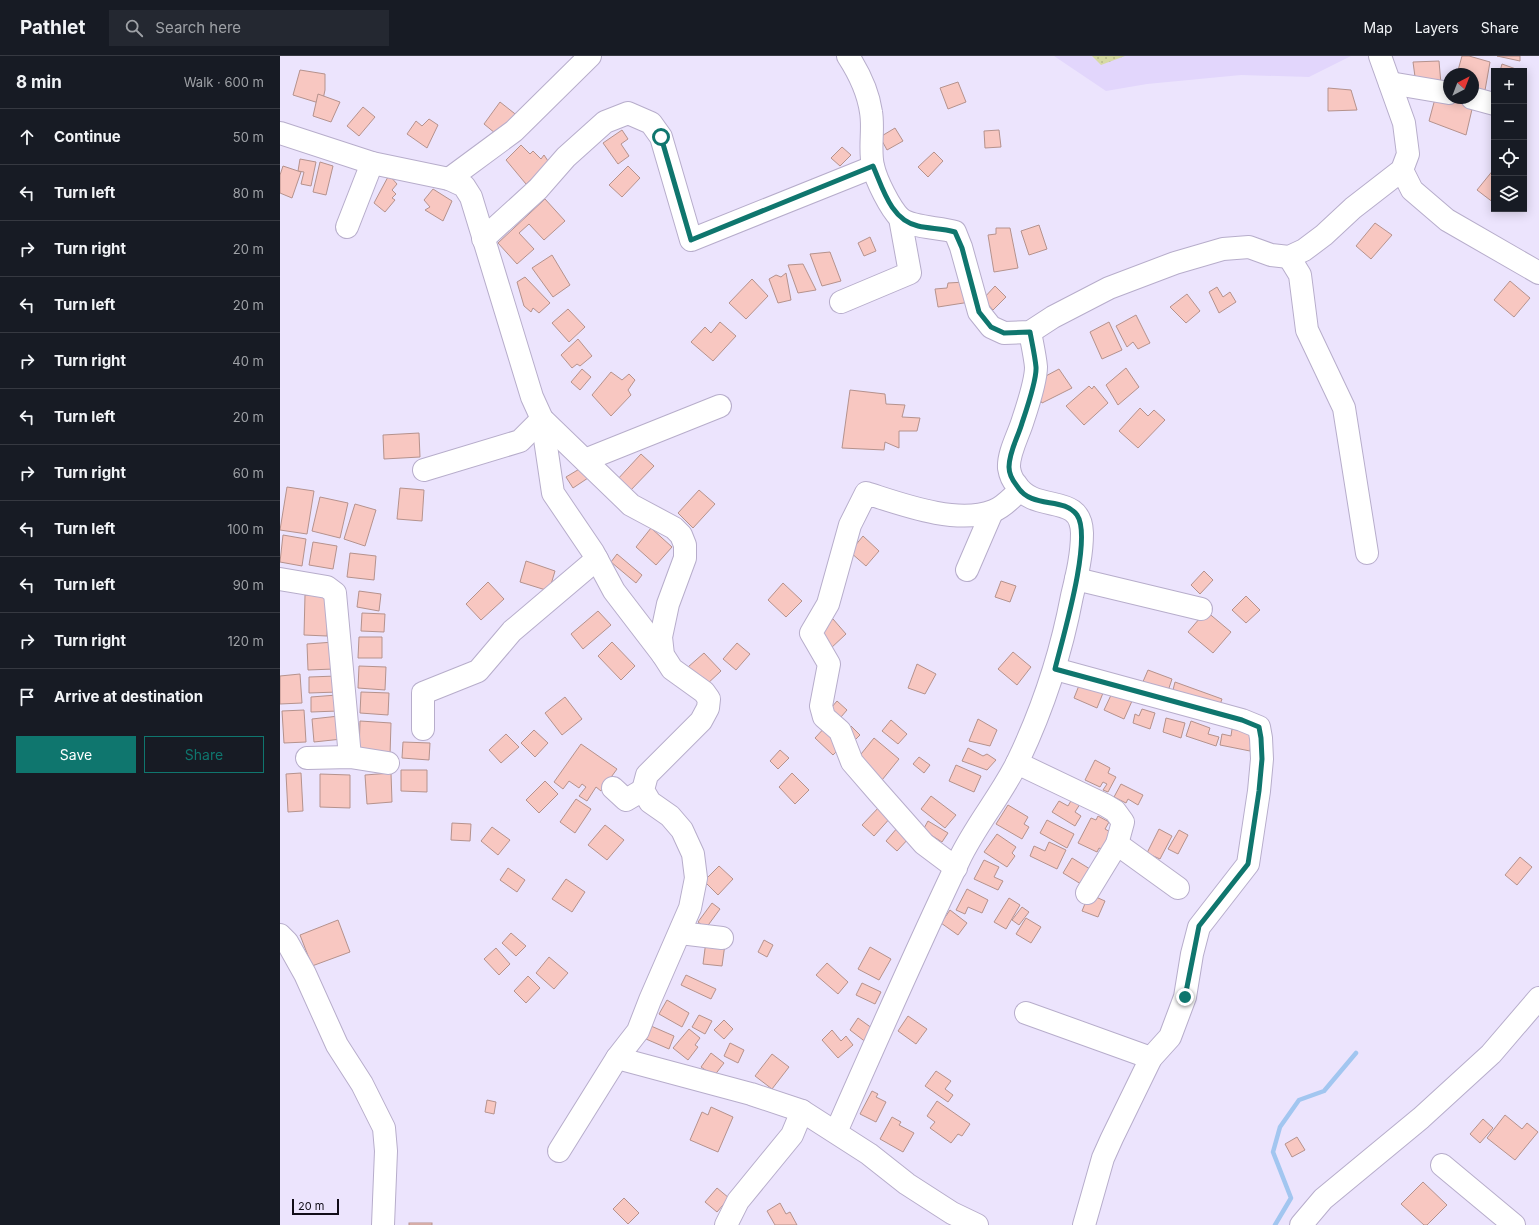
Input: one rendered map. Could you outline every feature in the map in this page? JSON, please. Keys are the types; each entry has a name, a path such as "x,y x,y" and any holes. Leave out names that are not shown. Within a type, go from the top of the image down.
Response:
{"street":[{"path":"448,178 514,131 590,56"},
{"path":"841,302 910,273 900,218 887,199 873,166 872,112 866,88 848,56"},
{"path":"900,218 918,226 943,228 955,232 962,248 979,312 991,327 1004,333 1030,332 1053,317 1109,288 1175,263 1223,249 1249,246 1271,255 1289,256 1304,250 1324,235 1353,208 1402,170 1408,154 1404,123 1380,56"},
{"path":"1390,83 1443,92"},
{"path":"1479,100 1491,103"},
{"path":"483,239 538,189 566,157 605,122 628,112 651,123 661,137 691,240 873,166"},
{"path":"280,133 372,163 448,178 464,186 472,197 483,239 532,397 542,419 553,493 598,559 614,591 672,669 704,692 709,699 708,708 701,720 647,775 643,790 626,800 613,788"},
{"path":"348,227 372,163"},
{"path":"1402,170 1412,190 1447,220 1539,273"},
{"path":"1289,256 1300,275 1307,330 1344,408 1367,553"},
{"path":"836,1132 956,868 1017,763 1055,669 1082,550 1082,529 1077,515 1066,506 1038,502 1027,497 1012,479 1009,467 1011,456 1025,416 1036,369 1030,332"},
{"path":"586,460 720,406"},
{"path":"542,419 631,505 674,528 682,535 686,545 685,558 668,604 661,637 663,655"},
{"path":"424,470 520,441 542,419"},
{"path":"956,868 924,844 878,792 852,762 840,731 824,717 821,706 830,664 811,633 828,604 850,525 866,493 922,510 950,515 992,512 1004,505 1020,490"},
{"path":"967,570 992,512"},
{"path":"423,729 423,693 478,671 512,631 598,559"},
{"path":"280,579 327,587 336,593 350,758"},
{"path":"1076,579 1201,609"},
{"path":"1055,669 1242,720 1259,727 1261,738 1262,759 1258,798 1248,864 1199,926 1185,997 1170,1037 1151,1058 1103,1158 1084,1225"},
{"path":"307,758 350,758 388,763"},
{"path":"1017,763 1084,793 1115,811 1123,822 1117,844 1087,893"},
{"path":"560,1151 617,1058 638,1031 690,908 696,878 693,854 682,830 670,816 650,802 643,790"},
{"path":"1117,844 1178,888"},
{"path":"680,933 722,938"},
{"path":"280,935 287,942 305,974 337,1045 362,1084 384,1128 386,1151 383,1225"},
{"path":"1301,1225 1323,1199 1421,1118 1491,1054 1539,998"},
{"path":"1026,1013 1151,1058"},
{"path":"617,1058 751,1094 802,1111 869,1154 907,1184 952,1213 976,1225"},
{"path":"726,1225 738,1201 792,1135 802,1111"},
{"path":"1442,1165 1514,1225"}],"shaded area":[{"path":"1054,56 1351,56 1309,77 1241,75 1147,84 1106,91"}],"green space":[{"path":"1092,56 1125,56 1101,65"}],"building":[{"path":"1462,56 1469,56 1490,62 1484,96 1479,94 1479,68 1459,68"},
{"path":"1497,56 1520,56 1520,61"},
{"path":"1439,61 1441,84 1416,84 1413,62"},
{"path":"1502,64 1513,68 1501,68"},
{"path":"300,70 325,74 325,90 322,104 293,95"},
{"path":"958,82 966,102 948,109 940,88"},
{"path":"1328,88 1351,90 1357,110 1328,111"},
{"path":"318,94 340,102 331,122 313,116"},
{"path":"1436,95 1443,97 1443,104 1473,105 1466,135 1429,121"},
{"path":"500,102 519,117 501,138 484,124"},
{"path":"363,107 375,117 359,136 347,126"},
{"path":"429,119 438,125 427,148 407,134 416,121 422,126"},
{"path":"895,128 903,141 887,150 880,137"},
{"path":"622,130 628,139 621,144 629,156 618,164 603,143"},
{"path":"999,130 1001,147 985,148 984,131"},
{"path":"521,145 530,154 533,151 541,159 544,155 550,164 526,184 506,160"},
{"path":"842,147 851,155 840,166 831,158"},
{"path":"934,152 943,161 928,177 918,167"},
{"path":"300,159 316,162 311,186 301,184 304,172 298,171"},
{"path":"320,162 333,166 326,195 313,192"},
{"path":"283,166 301,172 292,198 280,193 280,175"},
{"path":"628,166 640,178 622,197 609,185"},
{"path":"1491,173 1491,201 1477,190"},
{"path":"389,175 397,184 392,190 396,194 392,198 395,200 385,212 374,203"},
{"path":"433,189 452,201 443,221 425,210 430,207 424,200"},
{"path":"545,199 565,221 544,240 529,224 519,233 534,249 517,264 498,243"},
{"path":"1375,223 1392,235 1371,259 1356,246"},
{"path":"1039,225 1047,249 1029,255 1021,231"},
{"path":"996,228 1010,228 1018,268 994,272 988,235 996,234"},
{"path":"870,237 876,251 864,256 858,243"},
{"path":"830,252 841,281 822,286 810,254"},
{"path":"552,255 570,285 553,297 532,268"},
{"path":"803,264 816,290 798,293 788,265"},
{"path":"786,273 791,300 778,303 769,279 776,275 781,277"},
{"path":"525,277 550,303 539,313 533,308 531,312 524,306 517,282"},
{"path":"752,279 768,296 746,319 729,303"},
{"path":"1510,281 1530,298 1514,317 1494,300"},
{"path":"965,282 970,302 938,307 935,289 947,288 948,283"},
{"path":"995,286 1006,297 993,310 983,299"},
{"path":"1217,287 1223,297 1230,292 1236,302 1219,313 1209,292"},
{"path":"1187,294 1200,311 1186,323 1170,307"},
{"path":"568,309 585,327 569,342 552,323"},
{"path":"1136,315 1150,343 1138,349 1133,342 1127,347 1116,326"},
{"path":"720,322 736,336 713,361 691,342 705,327 711,333"},
{"path":"1109,322 1122,350 1102,359 1090,332"},
{"path":"578,339 592,356 580,366 577,364 572,368 561,355"},
{"path":"1126,368 1139,387 1118,405 1106,385"},
{"path":"582,369 591,377 580,390 571,382"},
{"path":"1059,369 1072,388 1042,403 1037,395 1044,389 1037,389 1042,378"},
{"path":"611,372 622,380 629,374 635,380 628,390 631,395 611,416 592,395"},
{"path":"1089,386 1092,389 1094,386 1108,403 1084,425 1066,406"},
{"path":"850,390 885,394 886,404 905,405 902,417 920,418 917,431 899,431 899,448 885,442 884,450 842,448"},
{"path":"1140,408 1148,416 1154,410 1165,420 1138,448 1119,431"},
{"path":"419,433 420,457 384,459 383,435"},
{"path":"641,454 654,466 628,493 616,481"},
{"path":"581,468 588,478 573,488 566,477"},
{"path":"287,487 314,491 307,534 280,530"},
{"path":"400,488 424,490 422,521 397,519"},
{"path":"699,490 715,504 693,528 678,513"},
{"path":"320,497 348,503 340,538 312,531"},
{"path":"355,504 376,510 365,546 344,539"},
{"path":"651,528 672,547 656,565 636,547"},
{"path":"283,535 306,539 302,566 280,562"},
{"path":"863,536 879,551 866,566 850,552"},
{"path":"313,542 337,546 333,569 309,565"},
{"path":"350,553 376,556 374,580 347,577"},
{"path":"617,554 642,575 636,583 611,562"},
{"path":"526,561 555,571 549,591 520,582"},
{"path":"1204,571 1213,580 1200,594 1191,585"},
{"path":"1001,581 1016,586 1010,602 995,597"},
{"path":"488,582 504,599 481,620 466,604"},
{"path":"783,583 802,601 786,617 768,600"},
{"path":"359,591 381,594 379,611 357,607"},
{"path":"305,595 329,596 327,636 304,635"},
{"path":"1246,596 1260,610 1246,623 1232,610"},
{"path":"598,611 611,625 583,649 571,634"},
{"path":"1206,611 1231,632 1213,653 1188,632"},
{"path":"362,613 385,614 384,632 361,631"},
{"path":"833,619 846,634 830,649 816,636"},
{"path":"359,637 382,637 382,658 358,658"},
{"path":"334,642 334,669 308,670 307,644"},
{"path":"612,642 635,666 621,680 598,656"},
{"path":"737,643 750,654 736,670 723,659"},
{"path":"1013,652 1031,667 1017,685 998,669"},
{"path":"704,653 721,671 705,686 688,667"},
{"path":"917,664 936,674 925,694 908,688"},
{"path":"359,666 386,667 385,690 358,688"},
{"path":"1148,670 1172,679 1167,694 1142,684"},
{"path":"300,674 302,703 280,704 280,676"},
{"path":"337,676 338,692 309,693 309,677"},
{"path":"1175,682 1222,699 1218,710 1172,694"},
{"path":"1080,683 1103,693 1097,708 1074,698"},
{"path":"361,692 389,693 388,715 360,713"},
{"path":"1112,693 1132,701 1124,719 1104,710"},
{"path":"337,695 338,711 311,712 311,697"},
{"path":"565,697 582,719 562,735 545,713"},
{"path":"837,701 847,710 835,724 825,715"},
{"path":"1142,709 1155,713 1150,729 1133,723 1135,714 1139,716"},
{"path":"304,710 306,742 284,743 282,711"},
{"path":"339,716 342,739 314,742 312,719"},
{"path":"1166,718 1185,723 1181,738 1163,732"},
{"path":"978,719 997,730 990,746 969,741"},
{"path":"891,720 907,734 898,744 882,731"},
{"path":"360,721 391,723 390,755 359,753"},
{"path":"1191,721 1210,728 1208,734 1219,737 1216,746 1186,736"},
{"path":"828,724 838,750 833,755 815,738"},
{"path":"851,726 860,735 851,744 842,735"},
{"path":"1232,729 1253,733 1250,751 1220,745 1222,734 1231,736"},
{"path":"534,730 548,743 535,757 521,743"},
{"path":"506,734 519,747 501,763 489,750"},
{"path":"874,738 899,759 882,780 857,759"},
{"path":"403,742 430,743 429,760 402,758"},
{"path":"581,744 617,769 601,791 596,787 587,801 579,796 586,787 582,784 579,788 569,781 563,789 554,782"},
{"path":"968,748 983,756 987,754 996,760 987,770 962,761"},
{"path":"780,750 789,758 778,769 770,761"},
{"path":"919,757 930,765 924,773 913,764"},
{"path":"1095,760 1110,768 1108,773 1116,777 1108,792 1103,790 1107,784 1103,782 1100,787 1085,780"},
{"path":"956,765 981,776 974,792 949,781"},
{"path":"401,770 427,770 427,792 401,791"},
{"path":"301,773 303,811 288,812 286,774"},
{"path":"391,773 392,802 367,804 365,775"},
{"path":"792,773 809,790 795,804 779,787"},
{"path":"320,774 350,775 350,808 320,807"},
{"path":"545,781 558,794 539,813 526,800"},
{"path":"1121,784 1143,795 1138,805 1128,799 1126,803 1114,797"},
{"path":"931,796 956,815 945,828 921,809"},
{"path":"576,799 591,809 575,833 560,822"},
{"path":"1072,799 1080,804 1075,812 1081,816 1075,826 1052,812 1059,801 1068,806"},
{"path":"881,805 892,816 874,836 862,825"},
{"path":"1008,805 1028,817 1024,824 1029,827 1022,839 996,824"},
{"path":"1098,816 1109,822 1105,829 1112,833 1103,850 1099,848 1097,852 1078,843 1091,818 1096,820"},
{"path":"1047,820 1074,834 1067,848 1040,833"},
{"path":"928,821 948,833 942,842 923,830"},
{"path":"452,823 471,824 470,841 451,840"},
{"path":"605,825 624,840 607,860 588,845"},
{"path":"492,827 510,840 498,855 481,841"},
{"path":"898,827 910,837 897,851 886,841"},
{"path":"1159,829 1172,836 1160,859 1147,853"},
{"path":"1179,830 1188,835 1178,854 1168,849"},
{"path":"997,834 1016,847 1012,853 1015,856 1007,867 984,852"},
{"path":"1049,842 1066,850 1057,869 1030,856 1034,846 1045,851"},
{"path":"1520,857 1532,867 1517,885 1505,875"},
{"path":"1072,858 1090,869 1081,884 1063,873"},
{"path":"984,860 999,867 994,877 1003,881 998,890 974,879"},
{"path":"719,866 733,879 718,895 704,881"},
{"path":"508,868 525,880 517,892 500,880"},
{"path":"566,879 585,892 572,912 552,899"},
{"path":"967,889 988,900 982,913 968,907 965,914 956,910"},
{"path":"1089,894 1105,901 1098,917 1082,911"},
{"path":"1009,898 1020,905 1006,929 994,922"},
{"path":"712,903 720,909 706,928 698,922"},
{"path":"1022,907 1029,912 1019,925 1012,920"},
{"path":"950,910 967,923 958,935 941,923"},
{"path":"1026,918 1041,927 1031,943 1016,934"},
{"path":"338,920 350,952 312,966 300,935"},
{"path":"511,933 526,946 516,956 502,943"},
{"path":"764,940 773,945 767,957 758,952"},
{"path":"706,941 725,944 722,966 703,964"},
{"path":"870,947 891,959 879,980 858,969"},
{"path":"496,948 510,964 499,975 484,959"},
{"path":"549,957 568,973 554,989 536,973"},
{"path":"827,963 848,982 838,994 816,975"},
{"path":"686,975 716,989 711,999 681,985"},
{"path":"528,976 540,988 526,1003 514,991"},
{"path":"862,983 881,992 875,1004 856,995"},
{"path":"667,1000 689,1013 682,1027 659,1014"},
{"path":"699,1015 712,1021 705,1034 692,1027"},
{"path":"908,1016 927,1029 916,1044 898,1031"},
{"path":"858,1018 876,1031 867,1043 850,1030"},
{"path":"724,1020 733,1029 724,1039 714,1030"},
{"path":"651,1026 674,1036 669,1049 646,1039"},
{"path":"689,1029 700,1038 695,1045 698,1047 688,1060 673,1048"},
{"path":"832,1030 841,1041 846,1036 853,1045 838,1058 822,1040"},
{"path":"730,1043 744,1050 738,1063 724,1056"},
{"path":"711,1053 724,1063 714,1076 701,1067"},
{"path":"772,1054 789,1067 772,1089 755,1076"},
{"path":"936,1071 951,1081 945,1089 953,1095 948,1102 925,1086"},
{"path":"872,1091 878,1094 876,1097 886,1102 876,1122 860,1114"},
{"path":"487,1100 496,1102 494,1114 485,1112"},
{"path":"937,1101 970,1124 962,1136 958,1134 951,1143 930,1128 935,1122 927,1116"},
{"path":"711,1107 733,1117 718,1152 690,1140 702,1112 708,1115"},
{"path":"1505,1115 1522,1129 1527,1123 1538,1132 1515,1160 1487,1138"},
{"path":"892,1117 901,1122 899,1125 914,1133 903,1152 880,1139"},
{"path":"1483,1119 1493,1128 1480,1143 1470,1134"},
{"path":"1297,1137 1305,1150 1292,1157 1285,1144"},
{"path":"1423,1182 1447,1205 1427,1225 1424,1225 1401,1204"},
{"path":"717,1188 729,1198 717,1212 705,1202"},
{"path":"624,1198 639,1213 628,1224 613,1209"},
{"path":"780,1203 786,1214 790,1212 797,1225 775,1225 767,1211"},
{"path":"409,1223 432,1223 432,1225 409,1225"}],"waterway":[{"path":"1275,1225 1291,1198 1273,1152 1280,1127 1299,1100 1324,1091 1356,1053"}],"route":[{"path":"661,137 691,240 873,166 887,199 900,218 918,226 943,228 955,232 962,248 979,312 991,327 1004,333 1030,332 1036,369 1025,416 1011,456 1009,467 1012,479 1027,497 1038,502 1066,506 1077,515 1082,529 1082,550 1055,669 1242,720 1259,727 1262,759 1259,791 1248,864 1199,926 1192,954 1185,997"}]}
